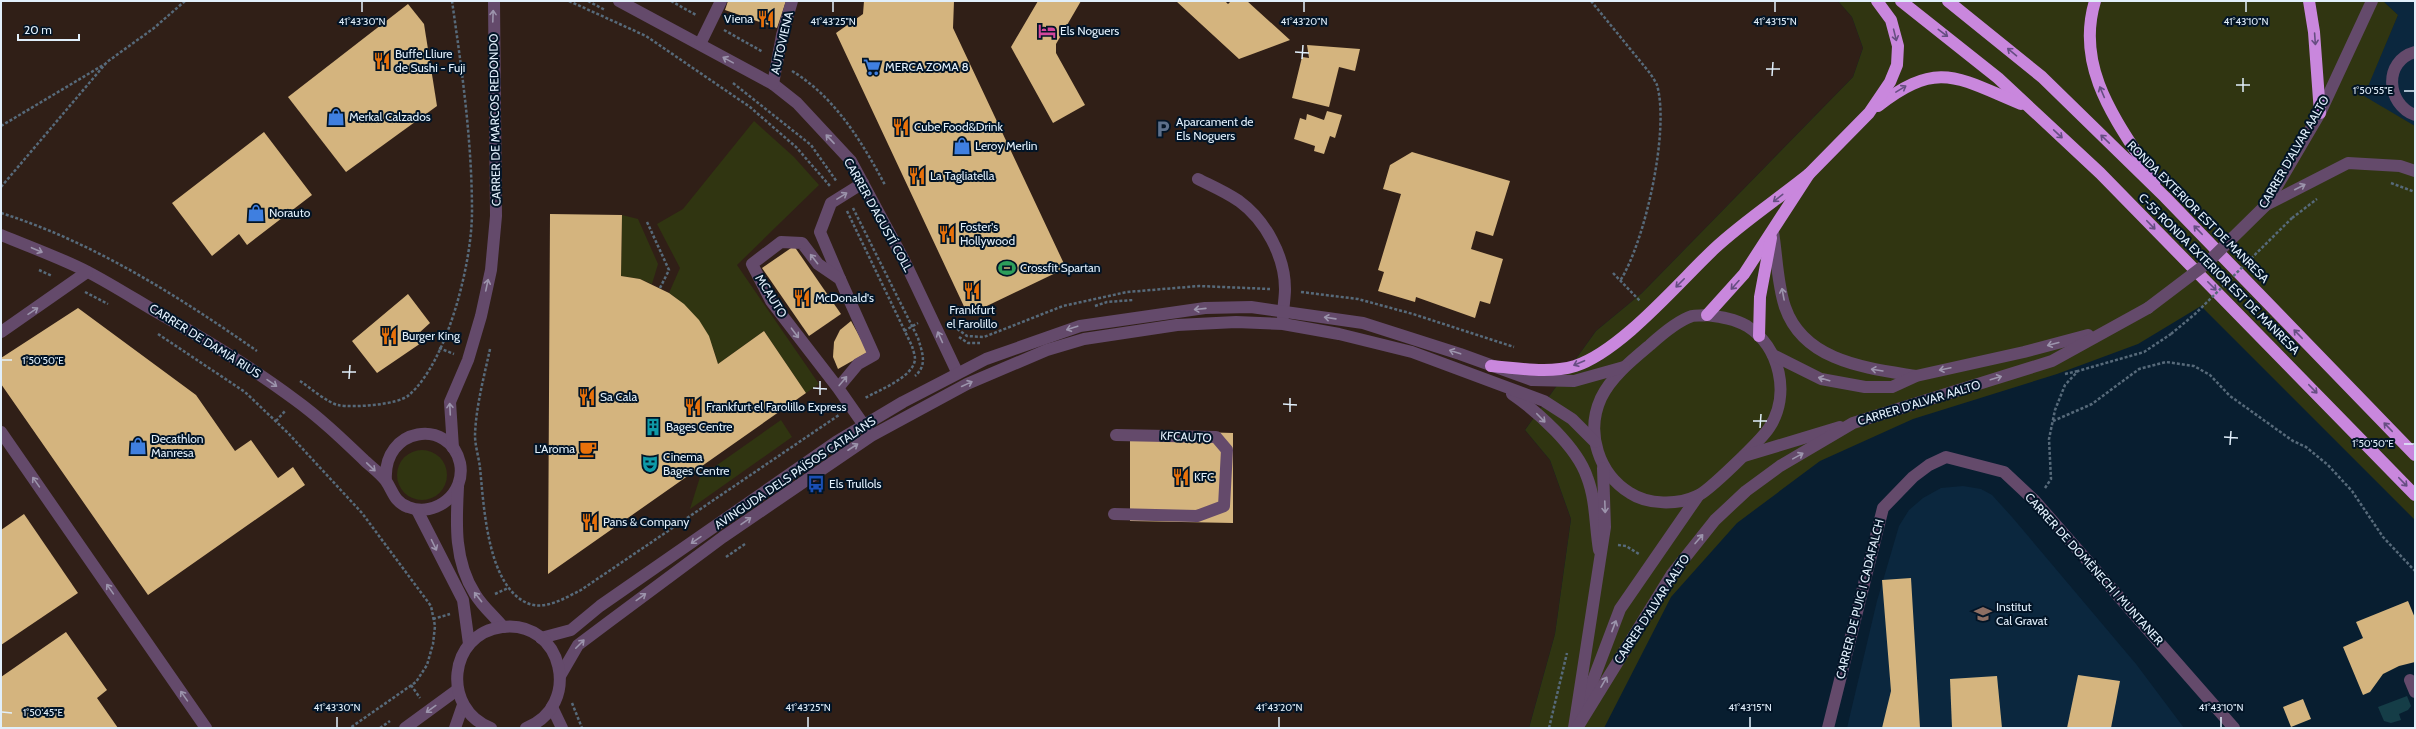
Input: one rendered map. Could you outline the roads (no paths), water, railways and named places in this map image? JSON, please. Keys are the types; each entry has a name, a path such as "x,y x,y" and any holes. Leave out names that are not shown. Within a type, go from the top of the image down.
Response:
{"highway":[{"path":"1491,366 1547,371 1576,366 1604,352 1650,312 1715,248 1809,174 1834,151 1869,113 1890,82 1897,65 1898,46 1892,20 1877,1"},
{"name":"C-55 RONDA EXTERIOR EST DE MANRESA","path":"1900,1 1998,78 2100,173 2415,495"},
{"name":"RONDA EXTERIOR EST DE MANRESA","path":"1948,1 2042,78 2165,197 2415,455"},
{"path":"2095,1 2088,36 2092,70 2108,106 2165,197"},
{"path":"2309,1 2314,32 2320,113"},
{"path":"1869,113 1894,93 1910,84 1930,77 1955,77 2030,107"},
{"path":"1707,315 1744,274 1809,174"},
{"path":"1759,336 1760,297 1772,230"}],"street":[{"name":"CARRER DE MARCOS REDONDO","path":"453,448 450,402 468,360 481,316 491,270 495,224 497,138 494,1"},
{"name":"CARRER D'AGUSTÍ COLL","path":"619,1 773,84 797,103 851,161 905,262 957,372"},
{"path":"700,44 721,1"},
{"name":"AUTOVIENA","path":"773,84 782,35 792,1"},
{"name":"CARRER D'ALVAR AALTO","path":"1576,728 1672,574 1715,520 1746,490 1780,466 1853,423 2052,361 2148,308 2206,264 2266,205 2320,113 2372,1"},
{"path":"2415,52 2404,58 2397,65 2391,85 2398,103 2415,115"},
{"path":"2266,205 2348,163 2400,166 2415,171"},
{"path":"1198,179 1224,191 1240,202 1265,228 1276,250 1284,279 1283,324"},
{"path":"838,388 858,364 874,355 820,232 831,203 863,183"},
{"path":"1772,230 1785,307 1796,329 1817,348 1842,361 1872,369 1916,376"},
{"name":"CARRER DE DAMIÀ RIUS","path":"1,235 88,272 234,357 295,399 327,425 386,481"},
{"name":"MCAUTO","path":"840,279 818,264 802,243 782,242 752,264 771,300 838,388 871,436"},
{"path":"1,332 88,272"},
{"name":"AVINGUDA DELS PAÏSOS CATALANS","path":"541,638 571,630 600,606 864,425 957,372 1033,341 1096,322 1205,308 1251,307 1283,310 1363,323 1532,380 1574,381 1624,367"},
{"path":"1576,728 1605,527 1603,468 1595,442 1601,398 1624,367 1669,330 1692,316 1707,315 1730,318 1747,326 1759,336 1773,355 1780,375 1777,407 1769,428 1743,456 1698,496 1669,503 1655,502 1630,494 1603,468"},
{"name":"AVINGUDA DELS PAÏSOS CATALANS","path":"560,676 578,645 610,620 723,537 871,436 967,384 1047,350 1084,339 1177,325 1236,322 1283,324 1339,334 1412,352 1500,385"},
{"name":"CARRER D'ALVAR AALTO","path":"1773,355 1821,379 1865,387 1892,387 1916,376 2024,352 2105,331"},
{"path":"1500,385 1544,401 1572,419 1595,442"},
{"path":"1500,385 1531,407 1580,459 1588,477 1594,501 1596,533 1601,559"},
{"path":"1743,456 1853,423"},
{"path":"1,432 206,728"},
{"path":"458,487 447,502 432,509 417,510 406,506 395,498 386,481 385,468 390,452 398,443 412,435 433,436 443,440 453,448 460,463 456,528 462,569 475,595 503,627"},
{"name":"KFCAUTO","path":"1114,514 1197,516 1224,506 1227,450 1216,437 1116,435"},
{"name":"CARRER DE DOMÈNECH I MUNTANER","path":"1929,465 1946,457 2004,472 2035,501 2234,728"},
{"name":"CARRER DE PUIG I CADAFALCH","path":"1828,728 1883,508 1914,477 1929,465"},
{"name":"CARRER D'ALVAR AALTO","path":"1576,728 1620,609 1698,496"},
{"path":"417,510 462,600 470,644"},
{"path":"483,727 463,705 457,690 458,666 470,644 485,632 503,627 524,629 541,638 555,655 560,676 559,692 552,707 542,719 526,728"},
{"path":"2410,680 2415,692"},
{"path":"405,728 457,690"},
{"path":"455,728 463,705"},
{"path":"552,707 562,728"}],"place":[{"name":"Viena","path":"766,19"},
{"name":"Els Noguers","path":"1047,31"},
{"name":"Buffe Lliure de Sushi - Fuji","path":"382,61"},
{"name":"MERCA ZOMA 8","path":"872,67"},
{"name":"Merkal Calzados","path":"336,117"},
{"name":"Cube Food&Drink","path":"901,127"},
{"name":"Aparcament de Els Noguers","path":"1163,129"},
{"name":"Leroy Merlin","path":"962,146"},
{"name":"La Tagliatella","path":"917,176"},
{"name":"Norauto","path":"256,213"},
{"name":"Foster's Hollywood","path":"947,234"},
{"name":"Crossfit Spartan","path":"1007,268"},
{"name":"Frankfurt el Farolillo","path":"972,291"},
{"name":"McDonald's","path":"802,298"},
{"name":"Burger King","path":"389,336"},
{"name":"Sa Cala","path":"587,397"},
{"name":"Frankfurt el Farolillo Express","path":"693,407"},
{"name":"Bages Centre","path":"653,427"},
{"name":"Decathlon Manresa","path":"138,446"},
{"name":"L'Aroma","path":"588,449"},
{"name":"Cinema Bages Centre","path":"650,464"},
{"name":"KFC","path":"1181,477"},
{"name":"Els Trullols","path":"816,484"},
{"name":"Pans & Company","path":"590,522"},
{"name":"Institut Cal Gravat","path":"1983,614"}]}
